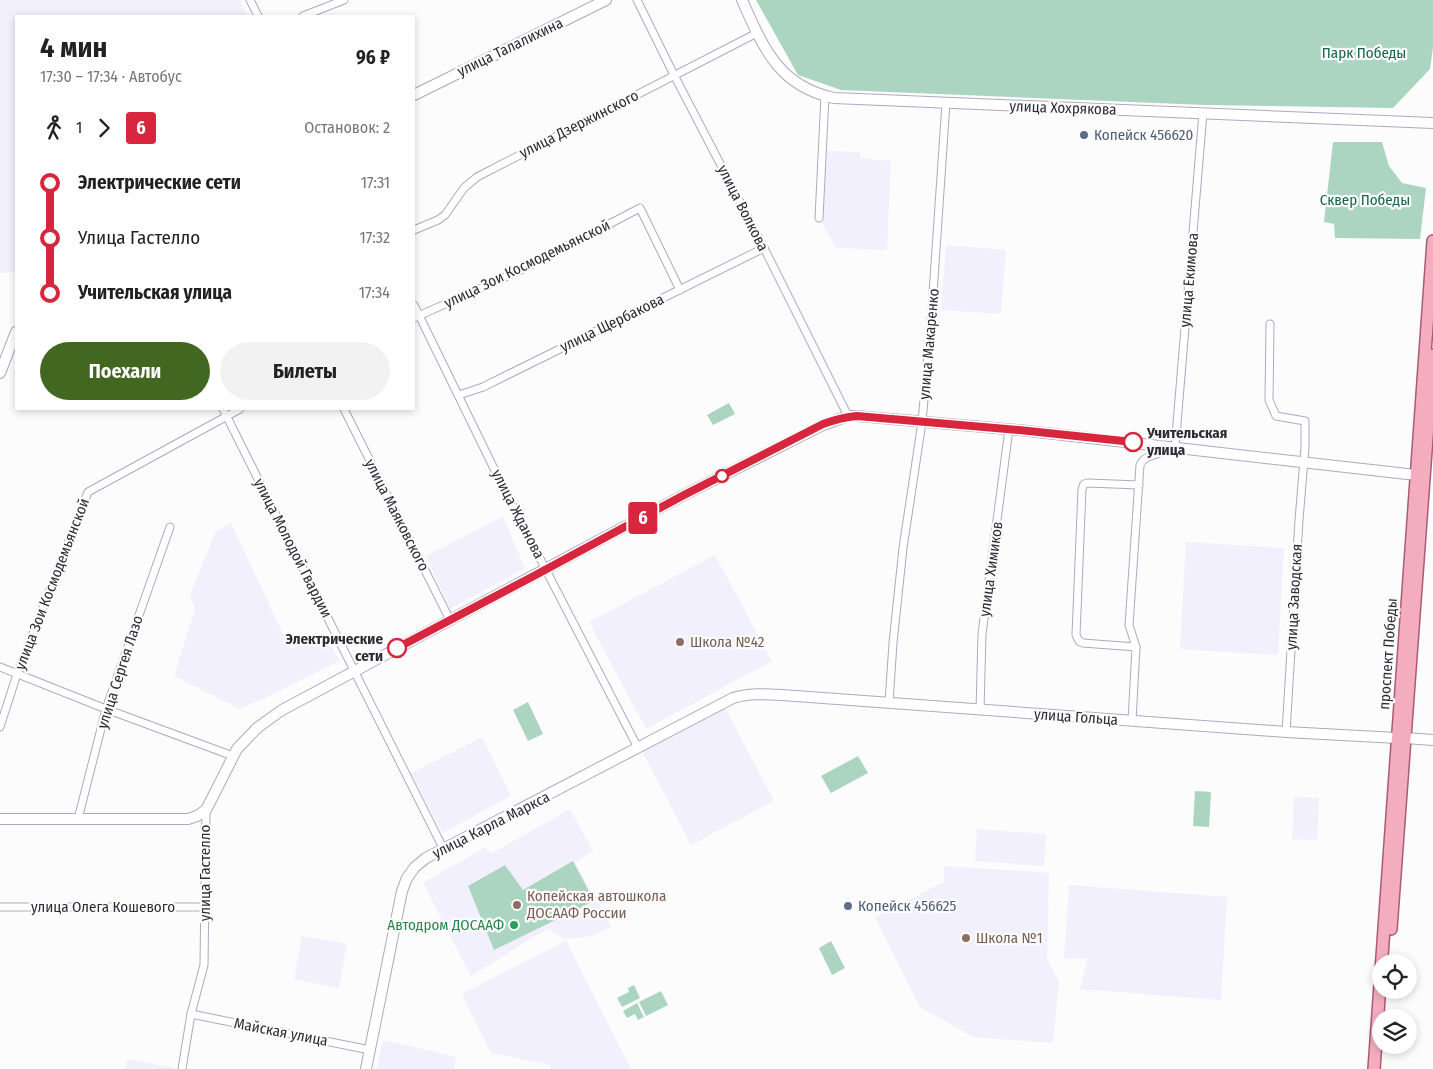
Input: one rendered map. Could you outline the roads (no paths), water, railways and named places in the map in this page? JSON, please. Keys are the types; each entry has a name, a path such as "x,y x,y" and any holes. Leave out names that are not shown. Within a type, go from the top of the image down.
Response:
{"main road":[{"name":"проспект Победы","path":"1374,1069 1430,352 1433,242"},
{"name":"проспект Победы","path":"1389,954 1401,738"},
{"path":"1381,1069 1382,1054"}],"street":[{"path":"250,0 258,15"},
{"path":"306,15 344,0"},
{"name":"улица Талалихина","path":"415,94 606,0"},
{"name":"улица Волкова","path":"637,0 848,416"},
{"name":"улица Хохрякова","path":"742,0 768,54 779,69 791,80 806,89 825,96 843,99 1433,123"},
{"name":"улица Дзержинского","path":"415,230 445,215 464,188 477,177 757,33"},
{"path":"819,218 825,96"},
{"name":"улица Макаренко","path":"888,703 892,643 903,548 922,422 946,103"},
{"name":"улица Екимова","path":"1170,446 1203,114"},
{"name":"улица Зои Космодемьянской","path":"416,317 523,269 640,208 680,290"},
{"name":"улица Щербакова","path":"459,395 484,387 764,248"},
{"name":"улица Жданова","path":"416,317 459,395 502,485 638,748"},
{"name":"улица Заводская","path":"1270,324 1269,400 1276,416 1306,421 1286,732"},
{"path":"0,373 15,335"},
{"name":"улица Маяковского","path":"345,410 450,620"},
{"name":"улица Зои Космодемьянской","path":"0,727 17,674 88,492 225,412"},
{"name":"улица Молодой Гвардии","path":"225,412 443,848"},
{"path":"848,416 1009,429 1421,476"},
{"name":"улица Гастелло","path":"182,1069 191,1014 204,965 206,810 233,756 256,728 282,710 354,670 546,570 684,495 823,424 848,416"},
{"name":"улица Химиков","path":"980,710 982,634 1009,429"},
{"path":"1132,721 1136,647 1129,624 1140,465 1142,460 1163,452 1170,446"},
{"path":"1136,647 1083,643 1079,641 1076,635 1082,489 1084,484 1139,485"},
{"name":"улица Сергея Лазо","path":"78,819 106,709 170,527"},
{"path":"0,667 233,756"},
{"name":"улица Гольца","path":"756,694 1286,732 1433,740"},
{"name":"улица Карла Маркса","path":"366,1069 402,891 407,878 415,867 443,848 733,698 756,694"},
{"path":"0,819 188,818 197,816 206,810"},
{"name":"улица Олега Кошевого","path":"0,907 205,907"},
{"name":"Майская улица","path":"191,1014 370,1050"}],"place":[{"name":"Копейск 456620","path":"1084,135"},
{"name":"Учительская улица","path":"1133,442"},
{"name":"Школа №42","path":"680,642"},
{"name":"Электрические сети","path":"397,648"},
{"name":"Копейская автошкола ДОСААФ России","path":"517,905"},
{"name":"Копейск 456625","path":"848,906"},
{"name":"Автодром ДОСААФ","path":"514,925"},
{"name":"Школа №1","path":"966,938"}],"park label":[{"name":"Парк Победы","path":"1364,53"},
{"name":"Сквер Победы","path":"1365,200"}]}
